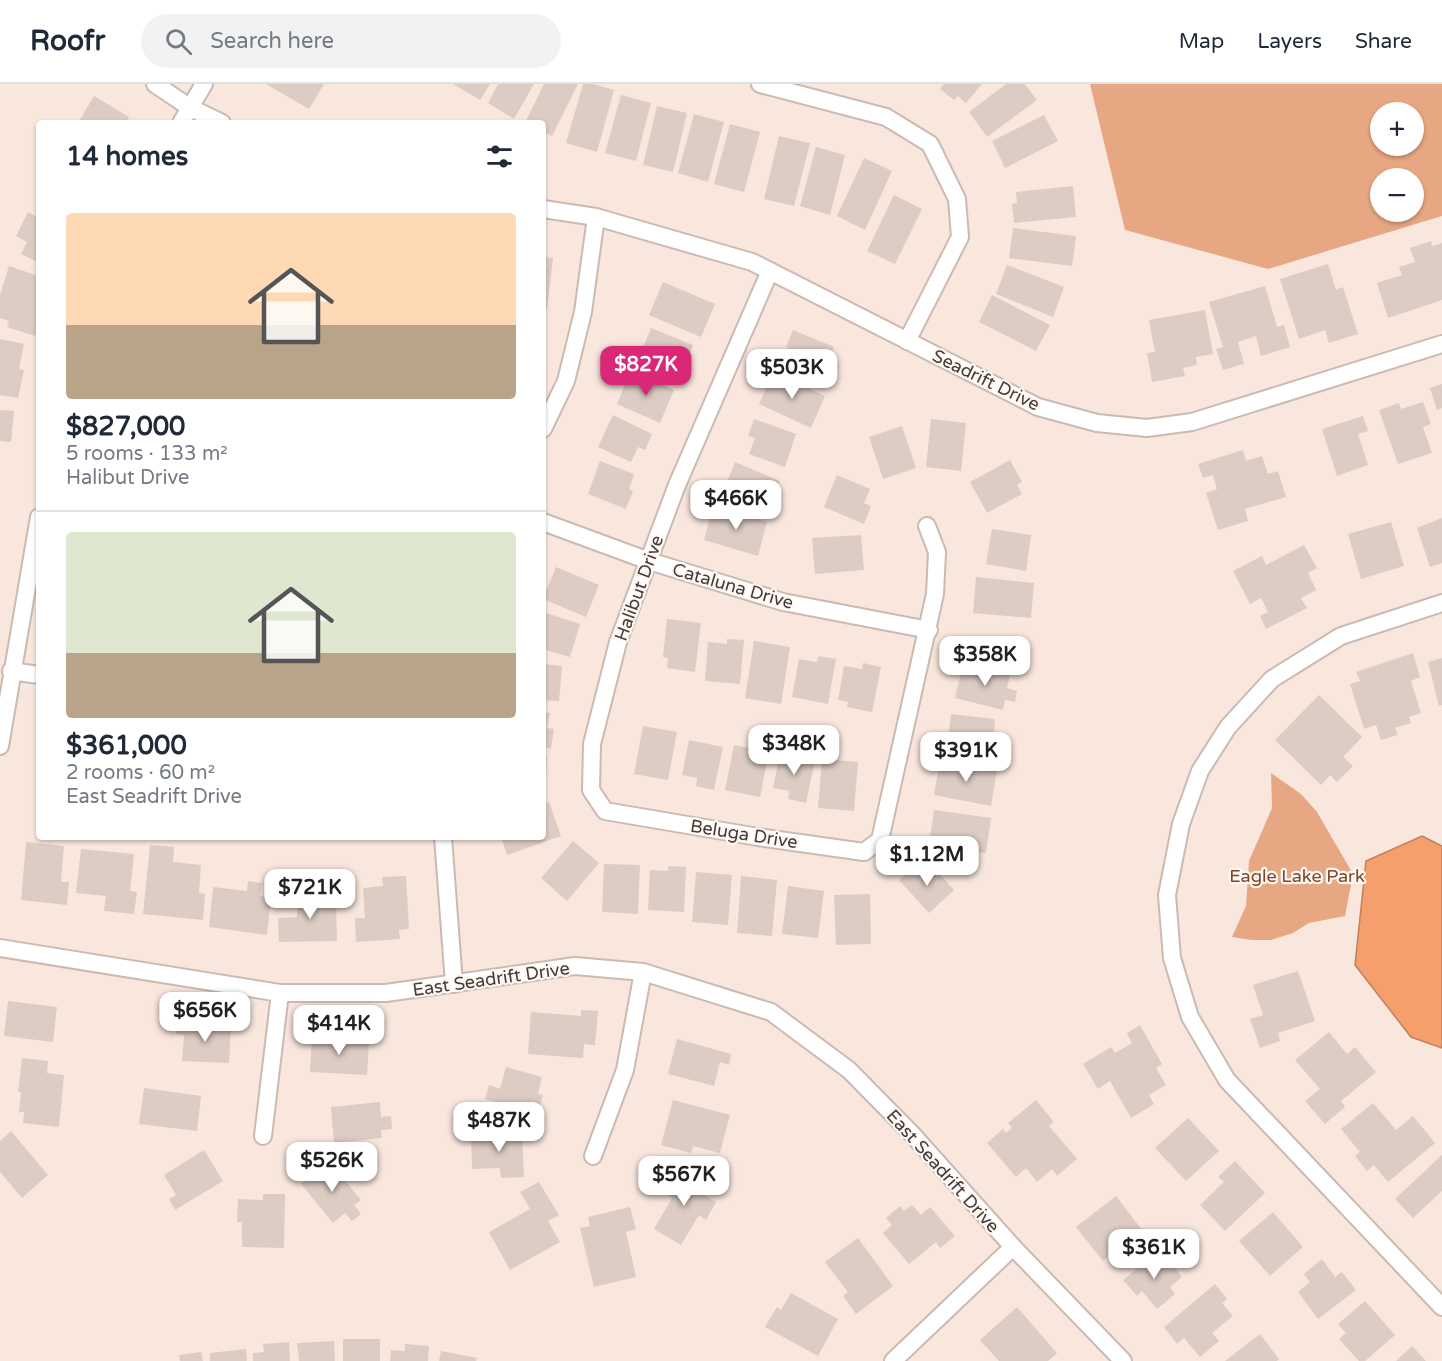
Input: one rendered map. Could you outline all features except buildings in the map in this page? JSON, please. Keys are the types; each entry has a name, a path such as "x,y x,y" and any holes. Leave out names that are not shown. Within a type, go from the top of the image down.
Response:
{"street":[{"path":"155,84 189,107 216,120"},
{"path":"182,120 204,84"},
{"path":"760,84 886,117 930,144 957,199 960,237 907,341"},
{"name":"Seadrift Drive","path":"546,209 596,217 752,262 1038,407 1097,423 1147,428 1192,422 1442,344"},
{"path":"546,423 566,381 572,358 583,312 596,217"},
{"name":"Halibut Drive","path":"605,811 591,790 592,744 618,642 677,485 770,271"},
{"name":"Cataluna Drive","path":"546,523 649,561 783,602 929,630"},
{"path":"927,526 937,552 935,594 929,630"},
{"path":"0,746 36,534"},
{"path":"1442,603 1341,636 1272,679 1228,726 1200,771 1181,824 1167,895 1172,958 1190,1017 1227,1080 1442,1307"},
{"name":"Beluga Drive","path":"605,811 864,852 880,840 929,630"},
{"path":"11,671 36,675"},
{"path":"443,840 454,984"},
{"name":"East Seadrift Drive","path":"0,948 280,993 386,993 575,966 643,972 771,1012 849,1070 912,1134 1012,1248 1123,1361"},
{"path":"593,1156 625,1070 643,972"},
{"path":"263,1136 280,993"},
{"path":"893,1361 1012,1248"}],"green space":[{"path":"1090,84 1442,84 1442,216 1424,221 1424,168 1370,168 1370,222 1422,222 1268,269 1125,230"},
{"name":"Eagle Lake Park","path":"1271,773 1301,794 1317,812 1353,874 1345,916 1309,923 1293,933 1271,940 1232,937 1246,906 1249,861 1272,808"}],"shaded area":[{"path":"1422,836 1442,846 1442,1048 1411,1037 1355,965 1366,861"}]}
